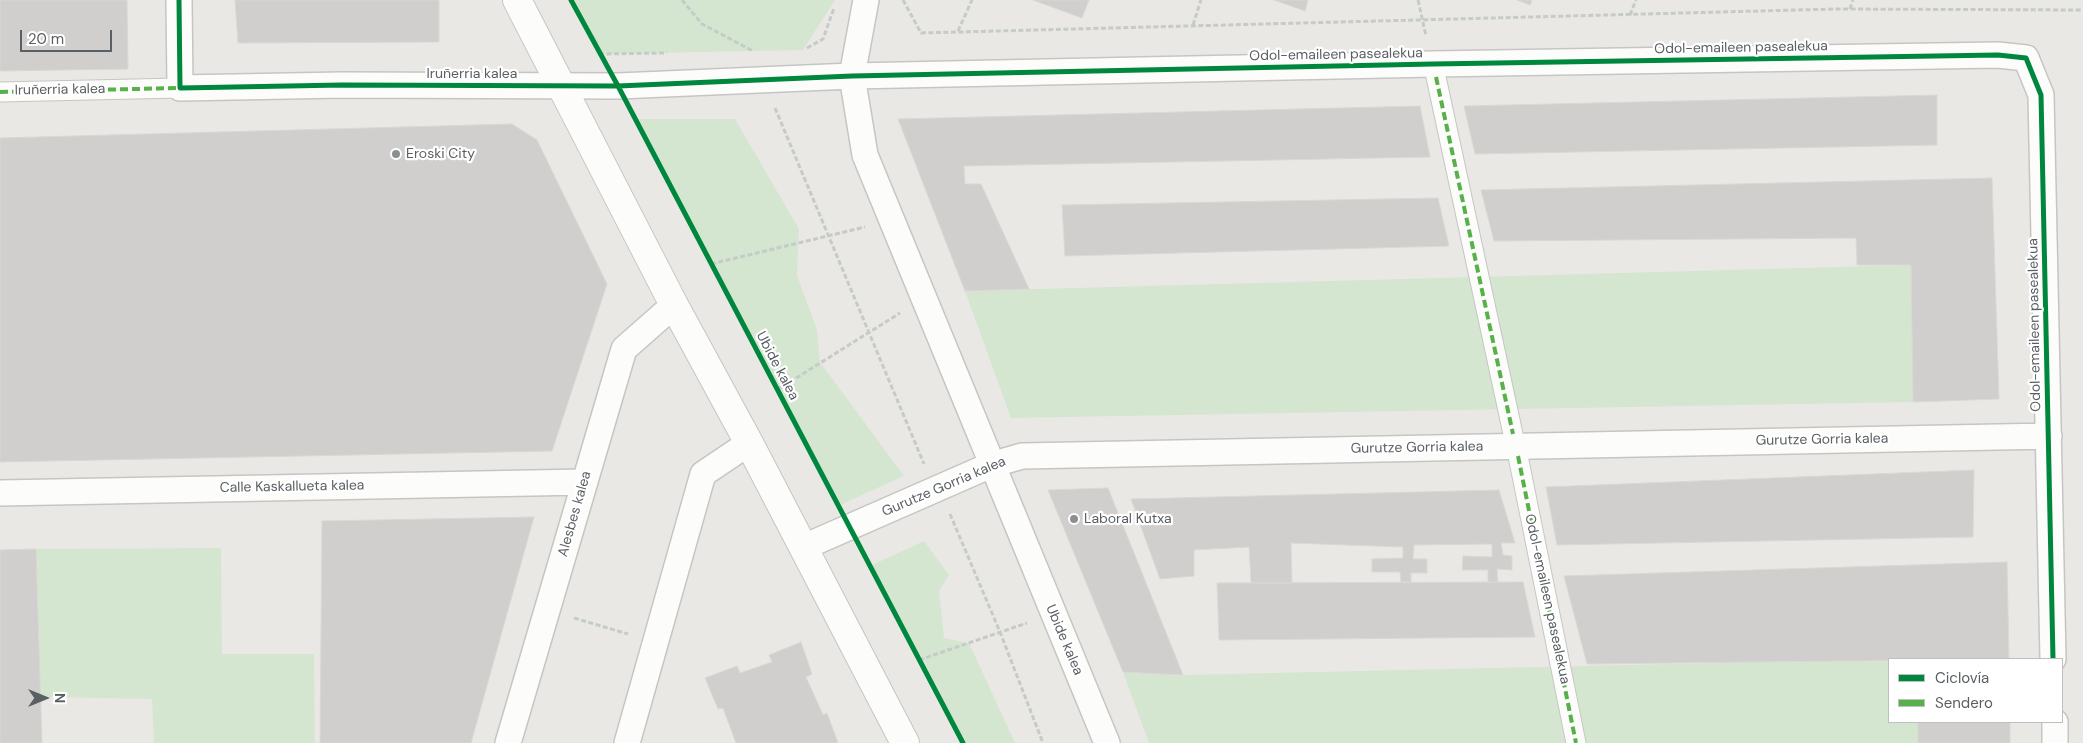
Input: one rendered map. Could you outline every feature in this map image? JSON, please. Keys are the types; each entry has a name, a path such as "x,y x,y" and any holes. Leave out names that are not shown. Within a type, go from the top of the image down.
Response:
{"street":[{"path":"179,0 180,88"},
{"path":"517,0 674,305 750,443 905,743"},
{"name":"Ubide kalea","path":"866,0 852,76 865,155 1107,743"},
{"name":"Odol-emaileen pasealekua","path":"852,76 1998,55 2026,58 2041,95 2053,658"},
{"name":"Iruñerria kalea","path":"0,92 342,85 618,86 852,76"},
{"name":"Odol-emaileen pasealekua","path":"1436,77 1513,434"},
{"name":"Alesbes kalea","path":"508,743 624,349 674,305"},
{"name":"Gurutze Gorria kalea","path":"804,547 991,465 1022,456 2049,436"},
{"path":"627,743 703,474 750,443"},
{"name":"Odol-emaileen pasealekua","path":"1518,456 1576,743"},
{"name":"Calle Kaskallueta kalea","path":"0,492 585,482"},
{"path":"2055,723 2055,743"}],"path":[{"path":"682,0 702,24 755,52 779,120 867,332 918,454 952,519 1000,632 1043,743"},
{"path":"803,50 823,39 836,0"},
{"path":"903,0 921,33 1850,9 2083,10"},
{"path":"958,32 972,0"},
{"path":"1193,26 1201,0"},
{"path":"1630,15 1636,0"},
{"path":"1850,9 1854,0"},
{"path":"595,46 618,86"},
{"path":"745,52 755,52"},
{"path":"599,54 677,53"},
{"path":"712,264 892,221"},
{"path":"707,256 716,272"},
{"path":"777,390 924,298"},
{"path":"547,611 656,641"},
{"path":"919,660 1054,614"},
{"path":"915,651 924,668"}],"green space":[{"path":"571,0 835,0 803,50 599,54"},
{"path":"633,119 735,119 799,229 797,275 817,330 820,362 904,476 838,506"},
{"path":"1911,265 1913,402 1011,418 965,291"},
{"path":"924,541 949,575 939,591 944,638 969,643 1015,743 963,743 870,566"},
{"path":"221,548 222,654 314,654 315,743 154,743 152,699 40,697 36,549"},
{"path":"1888,659 1888,723 1918,723 1918,743 1149,743 1123,672 1183,675"}],"building":[{"path":"0,0 127,0 128,69 0,71"},
{"path":"235,0 439,0 439,42 238,43"},
{"path":"1033,0 1089,0 1082,18"},
{"path":"1274,0 1308,0 1305,11"},
{"path":"1517,0 1532,0 1530,5"},
{"path":"1937,95 1937,145 1475,154 1464,106"},
{"path":"1420,106 1430,157 964,166 965,184 981,184 1029,289 965,291 898,119"},
{"path":"512,124 537,140 607,284 552,451 0,462 0,138"},
{"path":"1992,178 1999,399 1913,402 1911,265 1857,265 1856,238 1494,241 1481,190"},
{"path":"1438,198 1449,246 1065,256 1062,205"},
{"path":"1974,470 1973,537 1557,545 1546,487"},
{"path":"1108,488 1183,675 1123,672 1048,490"},
{"path":"1499,490 1515,543 1501,543 1503,555 1512,556 1512,570 1497,569 1498,582 1488,582 1488,570 1462,570 1463,556 1492,557 1492,544 1414,545 1413,559 1427,559 1427,573 1411,573 1411,582 1401,582 1400,572 1372,572 1372,559 1403,558 1403,547 1291,543 1292,583 1251,583 1249,547 1194,550 1194,576 1160,579 1131,499"},
{"path":"534,517 471,743 320,743 322,521"},
{"path":"36,549 42,743 0,743 0,550"},
{"path":"2007,562 2009,658 1888,658 1888,660 1587,664 1564,576"},
{"path":"1523,582 1535,637 1219,640 1217,583"},
{"path":"801,642 812,674 806,677 823,715 827,713 838,743 736,743 723,708 718,709 705,678 737,666 740,673 772,662 769,655"},
{"path":"1918,723 2010,723 2010,743 1918,743"}],"marked path":[{"path":"1436,77 1513,434"},
{"path":"0,92 180,88"},
{"path":"1518,456 1576,743"}],"cycle path":[{"path":"179,0 180,88 342,85 618,86 852,76 1433,64 1998,55 2026,58 2041,95 2053,658"},
{"path":"571,0 963,743"}],"place":[{"name":"Eroski City","path":"396,154"},
{"name":"Laboral Kutxa","path":"1074,519"}]}
